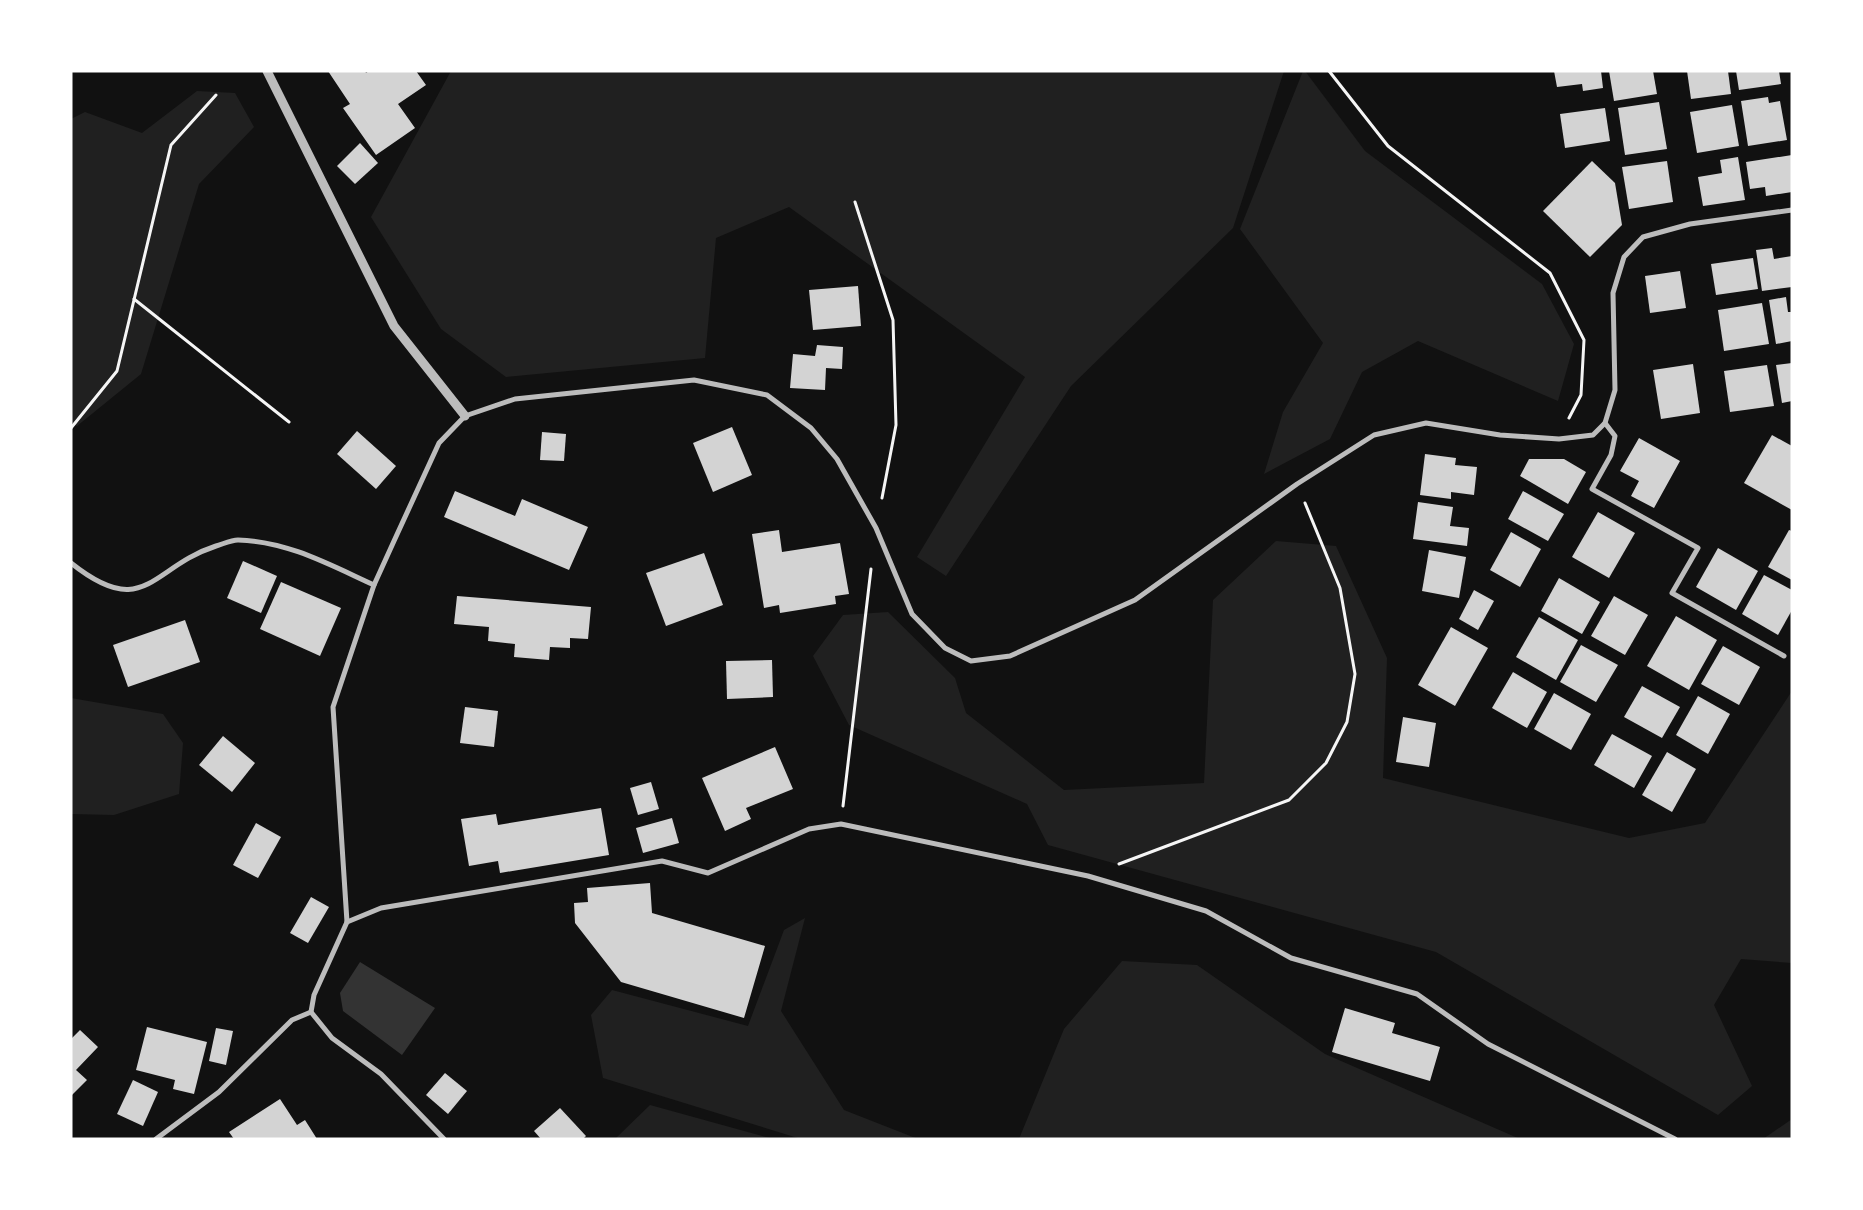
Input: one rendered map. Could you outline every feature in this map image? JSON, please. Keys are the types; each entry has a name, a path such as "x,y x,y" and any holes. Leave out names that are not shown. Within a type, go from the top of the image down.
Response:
{"street":[{"path":"267,71 394,326 465,416"},
{"path":"444,1139 381,1074 332,1038 311,1012 314,995 347,922 333,707 374,585 439,443 465,416 516,399 694,380 767,395 811,428 837,459 876,528 912,614 945,648 971,661 1010,656 1135,600 1297,484 1374,435 1426,423 1500,435 1559,439 1593,435 1605,423 1615,390 1613,293 1624,257 1643,237 1690,224 1792,210"},
{"path":"1605,423 1615,436 1611,455 1592,488 1698,548 1672,593 1784,656"},
{"path":"71,563 93,581 124,591 154,582 203,550 236,540 291,548 374,585"},
{"path":"347,922 381,908 662,862 708,873 808,829 841,824 1088,876 1206,911 1291,958 1417,994 1488,1044 1674,1139"},
{"path":"156,1139 219,1092 292,1020 311,1012"}],"path":[{"path":"1329,71 1388,146 1550,273 1584,340 1581,395 1559,439"},
{"path":"71,428 117,371 171,145 216,95"},
{"path":"134,299 289,422"},
{"path":"1088,876 1288,800 1326,763 1347,722 1355,674 1340,588 1297,484"}],"shaded area":[{"path":"451,71 1284,71 1233,228 1071,386 946,576 917,557 1025,377 789,207 716,238 705,358 506,377 441,329 371,217"},
{"path":"1303,71 1305,71 1365,151 1542,284 1574,344 1558,401 1418,341 1362,372 1330,439 1264,474 1283,412 1323,343 1240,229"},
{"path":"197,91 235,93 254,127 199,184 141,374 77,426 71,423 71,119 85,112 142,133"},
{"path":"1276,541 1336,546 1387,658 1383,778 1629,838 1705,823 1792,691 1792,963 1741,959 1714,1005 1752,1086 1718,1115 1436,952 1048,845 1027,804 849,725 813,656 843,615 888,612 955,678 966,713 1064,790 1204,783 1213,600"},
{"path":"71,698 163,714 183,743 179,794 114,815 71,814"},
{"path":"805,918 781,1011 844,1110 918,1139 801,1139 603,1078 591,1015 612,990 748,1026 784,930"},
{"path":"1122,961 1197,965 1325,1054 1520,1139 1019,1139 1064,1029"},
{"path":"360,962 435,1008 402,1055 343,1011 340,993"},
{"path":"650,1105 773,1139 615,1139"},
{"path":"1792,1119 1792,1139 1763,1139"}],"building":[{"path":"328,71 365,71 366,73 369,71 416,71 426,85 398,104 415,128 376,155 343,108 350,104"},
{"path":"1554,71 1601,71 1603,88 1583,91 1582,84 1557,87"},
{"path":"1609,71 1653,71 1657,94 1614,101"},
{"path":"1687,71 1728,71 1731,94 1691,99"},
{"path":"1736,71 1779,71 1781,84 1739,90"},
{"path":"1768,97 1769,103 1780,101 1787,140 1748,146 1741,101"},
{"path":"1659,102 1667,149 1625,155 1618,108"},
{"path":"1732,105 1739,146 1697,153 1690,112"},
{"path":"1605,108 1610,141 1565,148 1560,114"},
{"path":"360,143 378,163 355,184 337,166"},
{"path":"1792,155 1792,192 1766,196 1765,187 1750,189 1746,162"},
{"path":"1738,157 1745,200 1703,206 1698,177 1722,173 1720,160"},
{"path":"1592,161 1615,183 1622,225 1590,257 1543,211"},
{"path":"1667,161 1673,202 1629,209 1622,167"},
{"path":"1772,248 1774,259 1792,256 1792,287 1762,291 1756,250"},
{"path":"1753,258 1758,289 1716,295 1711,264"},
{"path":"1680,271 1686,308 1650,313 1645,276"},
{"path":"858,286 861,326 813,330 809,290"},
{"path":"1786,297 1788,312 1792,312 1792,341 1776,344 1769,300"},
{"path":"1762,303 1769,344 1724,351 1718,310"},
{"path":"817,345 843,347 842,369 826,368 825,390 790,388 793,354 815,356"},
{"path":"1792,363 1792,401 1782,403 1776,365"},
{"path":"1693,364 1700,413 1661,419 1653,370"},
{"path":"1767,365 1774,406 1730,412 1724,371"},
{"path":"732,427 752,475 713,492 693,443"},
{"path":"357,431 396,466 376,489 337,454"},
{"path":"542,432 566,434 564,461 540,460"},
{"path":"1772,435 1792,446 1792,510 1744,483"},
{"path":"1639,438 1680,461 1654,508 1631,496 1639,481 1620,471"},
{"path":"1425,454 1456,458 1455,465 1477,467 1474,495 1451,492 1451,499 1420,495"},
{"path":"1529,459 1564,459 1586,472 1568,504 1520,476"},
{"path":"455,491 515,516 522,499 588,527 569,570 444,517"},
{"path":"1523,491 1564,514 1548,541 1508,519"},
{"path":"1418,502 1453,507 1450,526 1469,528 1467,546 1413,539"},
{"path":"1598,512 1635,533 1609,578 1572,557"},
{"path":"779,530 782,552 840,543 849,594 835,596 836,604 780,613 779,605 764,608 752,534"},
{"path":"1789,530 1792,531 1792,580 1768,567"},
{"path":"1511,532 1541,549 1520,587 1490,570"},
{"path":"1718,548 1758,571 1736,610 1696,587"},
{"path":"1429,550 1466,557 1459,598 1422,591"},
{"path":"704,553 723,605 666,626 646,573"},
{"path":"243,561 277,576 261,613 227,598"},
{"path":"1764,575 1792,590 1792,610 1778,635 1742,614"},
{"path":"1559,578 1600,602 1582,634 1541,611"},
{"path":"281,582 341,608 320,656 260,629"},
{"path":"1474,590 1494,601 1478,630 1459,619"},
{"path":"457,596 591,607 588,639 570,638 570,648 550,647 549,660 514,657 515,644 488,641 489,627 454,624"},
{"path":"1614,596 1648,615 1625,655 1591,636"},
{"path":"1676,616 1717,640 1689,690 1647,666"},
{"path":"1539,617 1578,640 1556,680 1516,657"},
{"path":"185,620 200,662 128,687 113,645"},
{"path":"1451,627 1488,648 1455,706 1418,685"},
{"path":"1581,645 1618,665 1596,702 1560,682"},
{"path":"1723,646 1760,667 1739,705 1701,684"},
{"path":"772,660 773,697 727,699 726,661"},
{"path":"1513,672 1547,692 1527,728 1492,708"},
{"path":"1642,686 1680,707 1662,738 1624,717"},
{"path":"1554,693 1591,714 1571,750 1534,729"},
{"path":"1698,696 1730,714 1708,754 1676,735"},
{"path":"465,707 498,711 494,747 460,743"},
{"path":"1403,717 1436,723 1429,767 1396,762"},
{"path":"1612,734 1652,756 1634,788 1594,765"},
{"path":"223,736 255,763 232,792 199,765"},
{"path":"775,747 793,789 746,808 751,819 725,831 702,778"},
{"path":"1667,752 1696,769 1672,812 1642,795"},
{"path":"651,782 659,809 638,815 630,788"},
{"path":"601,808 609,855 500,873 498,861 469,866 461,819 496,814 498,825"},
{"path":"672,818 679,843 643,853 636,828"},
{"path":"256,823 281,837 258,878 233,865"},
{"path":"650,883 652,913 765,946 744,1018 621,982 575,923 574,903 588,902 587,888"},
{"path":"311,897 329,907 308,943 290,933"},
{"path":"1345,1008 1395,1023 1392,1033 1440,1047 1430,1081 1332,1052"},
{"path":"147,1027 207,1042 194,1094 173,1089 175,1080 136,1070"},
{"path":"216,1028 233,1031 226,1065 209,1061"},
{"path":"80,1030 98,1047 76,1070 87,1080 71,1096 71,1039"},
{"path":"445,1073 467,1091 448,1114 426,1095"},
{"path":"133,1080 158,1092 143,1126 117,1114"},
{"path":"280,1099 297,1125 305,1120 317,1139 234,1139 229,1132"},
{"path":"560,1108 586,1136 583,1139 541,1139 534,1131"}]}
